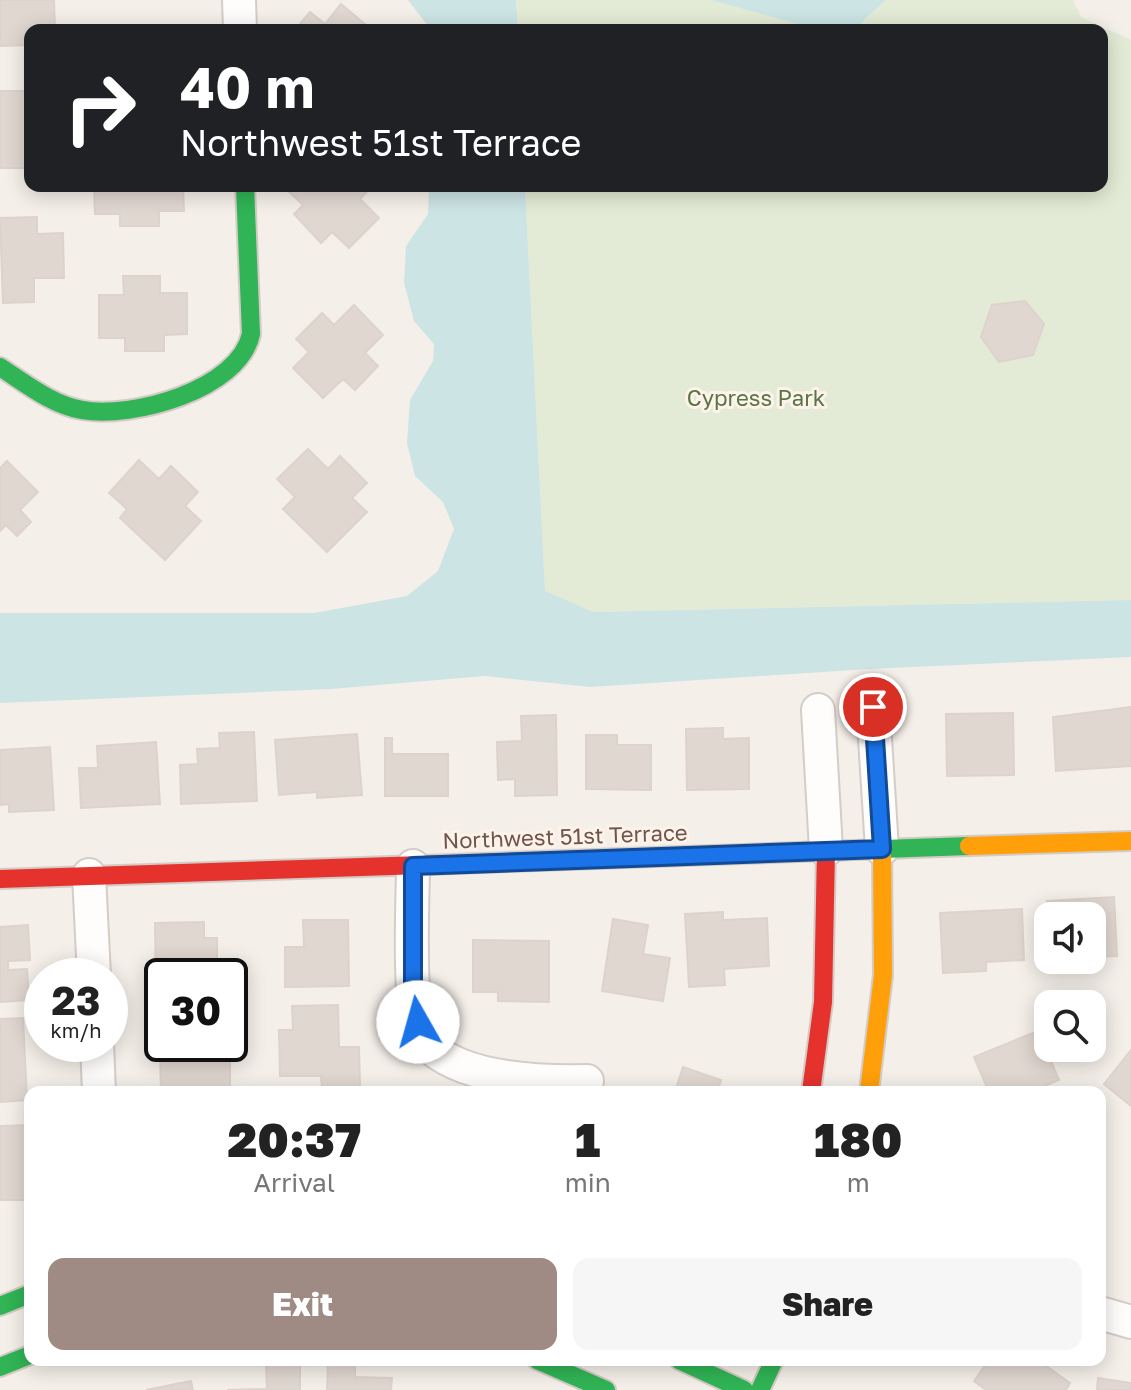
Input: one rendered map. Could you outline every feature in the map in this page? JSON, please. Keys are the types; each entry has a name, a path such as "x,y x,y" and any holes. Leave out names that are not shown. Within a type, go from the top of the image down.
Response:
{"street":[{"path":"239,0 240,24"},
{"path":"0,367 46,395 81,410 113,410 155,404 199,390 230,370 250,340 245,192"},
{"path":"870,1086 883,975 882,849 873,707"},
{"path":"812,1086 824,1006 826,850 818,710"},
{"name":"Northwest 51st Terrace","path":"0,879 1131,841"},
{"path":"413,866 413,1005 423,1040 457,1065 538,1082 587,1081"},
{"path":"89,875 93,958"},
{"path":"98,1062 99,1086"},
{"path":"0,1306 24,1296"},
{"path":"1106,1315 1131,1322"},
{"path":"0,1367 24,1357"},
{"path":"551,1366 606,1390"},
{"path":"760,1390 771,1366"},
{"path":"705,1374 744,1390"}],"green space":[{"path":"516,0 724,0 802,24 518,24"},
{"name":"Cypress Park","path":"886,0 1073,0 1081,17 1096,24 860,24"},
{"name":"Cypress Park","path":"1108,29 1131,40 1131,600 546,613 525,192 1108,192"}],"water":[{"path":"408,0 516,0 518,24 426,24"},
{"path":"711,0 886,0 860,24 798,24"},
{"path":"429,192 525,192 545,591 593,612 1131,600 1131,657 869,669 590,687 484,676 331,689 0,703 0,613 314,613 407,596 438,571 454,529 443,502 415,476 407,443 410,400 433,361 434,344 414,321 404,283 406,246 428,214"}],"building":[{"path":"0,0 54,0 55,24 24,24 24,45 0,46"},
{"path":"341,4 365,24 325,24"},
{"path":"310,12 325,24 300,24"},
{"path":"0,91 24,91 24,168 0,168"},
{"path":"94,192 183,192 184,211 159,211 159,226 120,226 120,214 95,214"},
{"path":"289,192 366,192 360,199 379,218 349,248 332,232 321,243 294,214 303,205"},
{"path":"37,217 37,234 63,233 64,278 34,278 34,302 3,303 0,218"},
{"path":"123,276 160,276 160,293 187,293 187,334 164,335 164,351 125,351 125,338 99,338 99,295 124,295"},
{"path":"1025,301 1044,324 1033,355 999,362 981,337 992,305"},
{"path":"354,305 383,335 365,353 378,366 355,390 343,379 323,398 293,368 309,352 296,339 322,313 334,325"},
{"path":"308,449 328,469 340,456 367,483 352,498 367,512 327,552 283,509 295,497 277,479"},
{"path":"139,460 159,479 171,466 198,492 185,506 201,521 165,560 120,518 127,509 109,493"},
{"path":"7,461 38,492 20,510 31,522 17,536 6,525 0,531 0,468"},
{"path":"1131,707 1131,766 1056,771 1053,717"},
{"path":"1013,713 1014,775 947,776 946,714"},
{"path":"556,715 557,795 515,796 515,779 498,780 497,742 522,741 521,716"},
{"path":"723,728 723,739 749,738 749,789 687,790 686,729"},
{"path":"254,732 257,801 181,804 180,765 198,764 197,749 220,748 219,733"},
{"path":"357,734 362,795 317,798 317,792 279,795 275,740"},
{"path":"586,735 617,735 617,745 651,745 651,790 586,789"},
{"path":"385,738 392,738 392,754 448,754 448,796 385,796"},
{"path":"156,742 160,804 81,808 79,768 98,768 97,746"},
{"path":"50,747 54,810 9,812 9,804 0,805 0,750"},
{"path":"1114,897 1117,956 1106,956 1106,902 1047,901"},
{"path":"1022,909 1024,960 986,962 986,971 943,973 940,913"},
{"path":"723,912 723,920 767,918 769,966 724,969 725,985 689,987 685,914"},
{"path":"613,919 648,925 643,954 670,958 663,1001 602,991"},
{"path":"303,920 348,920 349,986 285,987 285,947 304,947"},
{"path":"204,922 204,938 217,938 217,958 156,958 155,923"},
{"path":"28,925 30,958 8,961 8,970 24,969 24,1000 0,1002 0,927"},
{"path":"473,940 549,941 549,1002 498,1001 498,992 473,992"},
{"path":"338,1005 339,1047 359,1047 360,1086 322,1086 321,1076 280,1076 279,1030 293,1030 292,1006"},
{"path":"23,1018 26,1086 24,1100 0,1102 0,1019"},
{"path":"1034,1033 1034,1062 1051,1062 1059,1080 1045,1086 986,1086 974,1057"},
{"path":"1131,1050 1131,1106 1104,1084"},
{"path":"160,1062 230,1062 230,1086 161,1086"},
{"path":"683,1067 721,1080 719,1086 677,1086"},
{"path":"24,1125 24,1200 0,1200 0,1126"},
{"path":"266,1366 300,1366 300,1390 227,1390 267,1389"},
{"path":"328,1366 355,1366 355,1377 392,1378 391,1390 327,1390"},
{"path":"985,1366 1046,1366 1070,1383 1066,1390 986,1390 974,1381"},
{"path":"1098,1378 1131,1383 1131,1390 1097,1390"},
{"path":"191,1381 193,1390 146,1390"}],"traffic: fast":[{"path":"0,367 60,403 103,412 154,405 205,385 227,371 242,354 251,334 245,192"},
{"path":"453,864 969,846"},
{"path":"0,1306 24,1296"},
{"path":"0,1367 24,1357"},
{"path":"551,1366 606,1390"},
{"path":"692,1366 744,1390"},
{"path":"760,1390 771,1366"}],"traffic: slow":[{"path":"969,846 1131,841"},
{"path":"870,1086 883,975 882,849"}],"traffic: jam":[{"path":"812,1086 823,1002 826,850"},
{"path":"0,879 453,864"}],"route":[{"path":"418,1022 413,1005 413,866 882,849 873,707"}]}
